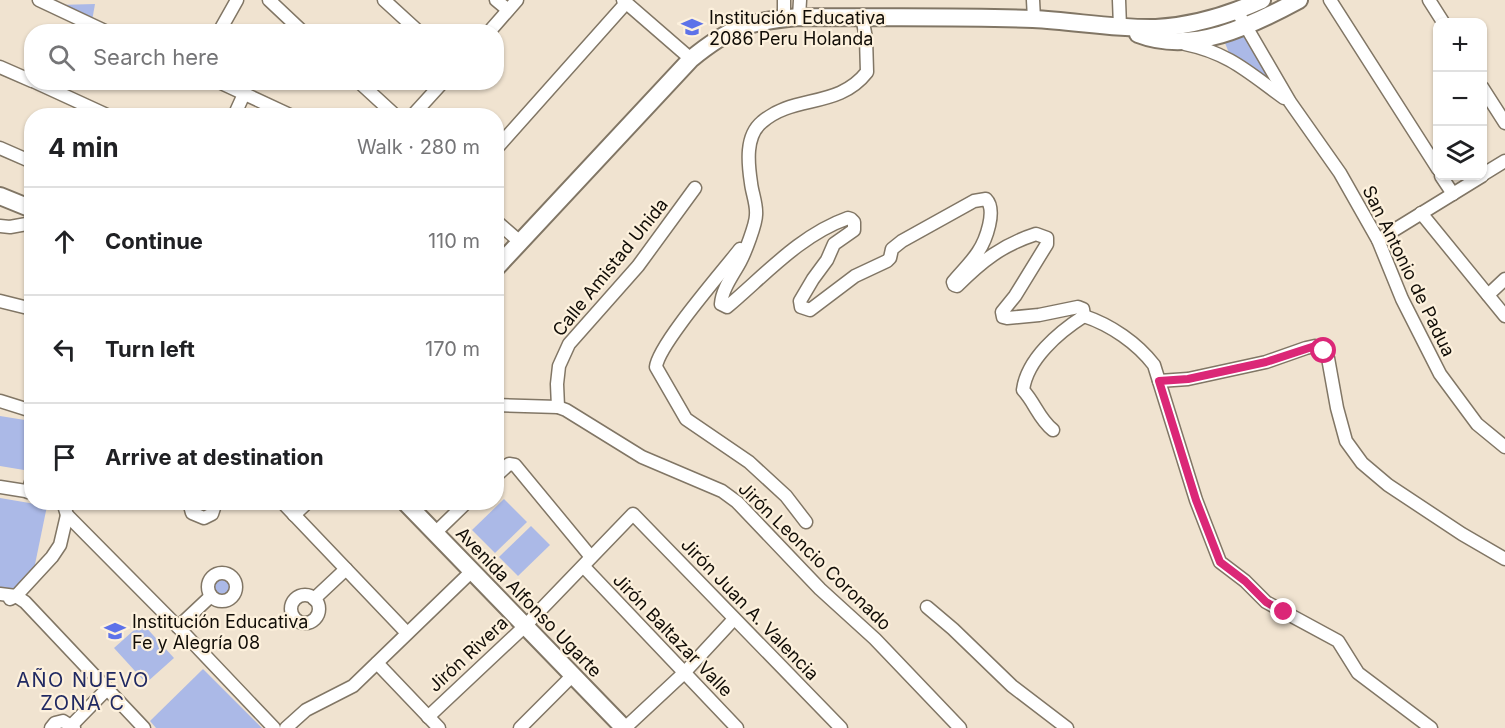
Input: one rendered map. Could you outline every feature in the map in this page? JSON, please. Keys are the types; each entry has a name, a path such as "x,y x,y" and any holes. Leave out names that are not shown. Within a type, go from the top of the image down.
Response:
{"street":[{"path":"39,0 90,24"},
{"path":"224,24 237,0"},
{"path":"269,0 294,24"},
{"path":"384,0 410,24"},
{"path":"496,0 508,10"},
{"path":"496,24 517,0"},
{"path":"784,0 791,18"},
{"path":"791,18 800,0"},
{"path":"1033,0 1034,19"},
{"path":"1119,0 1120,27"},
{"path":"504,259 691,59 730,30 791,18 862,17 1034,19 1157,28 1187,24 1237,11 1262,0"},
{"path":"1120,27 1148,38 1172,42 1198,39 1246,27 1299,0"},
{"path":"1330,0 1433,163"},
{"path":"1429,0 1440,18"},
{"path":"504,140 625,2 691,59"},
{"name":"San Antonio de Padua","path":"1237,11 1290,102 1340,173 1378,240 1402,300 1440,374 1477,424 1505,447"},
{"path":"862,17 866,38 867,72 854,85 822,100 799,103 777,112 754,131 748,154 756,216 742,259 721,298 721,304 727,307 802,241 824,227 848,218 851,219 854,222 854,230 834,244 800,301 801,308 807,310 855,276 887,261 892,249 910,236 974,201 986,199 991,203 993,212 982,243 979,251 953,282 954,285 957,286 989,256 1021,239 1036,234 1042,235 1047,238 1047,244 1002,312 1003,317 1040,315 1078,308 1083,309 1084,316"},
{"path":"1210,18 1223,56"},
{"name":"San Antonio de Padua","path":"1172,42 1201,47 1223,56 1242,66 1290,102"},
{"path":"0,67 24,78"},
{"path":"51,90 91,108"},
{"path":"236,90 275,108"},
{"path":"368,90 387,108"},
{"path":"419,108 436,90"},
{"path":"238,108 244,94"},
{"path":"1487,95 1505,123"},
{"path":"0,148 24,158"},
{"path":"1487,172 1505,161"},
{"path":"1444,180 1453,194"},
{"path":"1378,240 1474,180"},
{"name":"Calle Amistad Unida","path":"558,407 559,366 569,344 638,266 695,188"},
{"path":"0,196 24,206"},
{"path":"1421,213 1505,316"},
{"path":"0,226 24,224"},
{"path":"504,228 519,241"},
{"path":"748,239 676,330 658,359 656,367 686,419 749,462 786,496 806,522"},
{"path":"1488,295 1505,279"},
{"path":"0,301 24,307"},
{"path":"1084,316 1108,325 1142,352 1154,365 1196,500 1220,562 1245,581 1266,602 1338,641 1358,673 1431,727"},
{"path":"1053,430 1043,422 1032,400 1023,390 1025,379 1039,356 1072,324 1084,316"},
{"path":"1159,381 1188,379 1266,362 1306,348 1315,346 1321,348 1328,358 1337,408 1346,441 1362,463 1388,485 1462,534 1505,559"},
{"path":"0,401 24,408"},
{"path":"504,405 558,407"},
{"name":"Jirón Leoncio Coronado","path":"558,407 642,457 722,491 737,502 819,589 875,639 960,728"},
{"name":"Jirón Baltazar Valle","path":"504,470 512,463 588,562 684,673 737,728"},
{"path":"0,487 24,488"},
{"path":"0,602 16,596 52,557 64,536 67,515 65,510"},
{"path":"191,510 192,513 204,518 212,514 213,510"},
{"path":"289,510 407,633"},
{"path":"294,515 299,510"},
{"name":"Avenida Alfonso Ugarte","path":"413,510 624,728"},
{"path":"435,533 459,510"},
{"name":"Jirón Rivera","path":"428,717 525,626 633,514"},
{"name":"Jirón Juan A. Valencia","path":"633,514 839,727"},
{"path":"67,515 274,728"},
{"path":"314,599 346,569"},
{"path":"286,728 306,710 353,686 472,571"},
{"path":"0,594 16,596 25,602 144,728"},
{"path":"178,627 211,596"},
{"path":"927,607 1012,686 1067,728"},
{"path":"624,728 684,673 734,618"},
{"path":"377,663 439,728"},
{"path":"520,728 573,675"},
{"path":"51,728 59,722 73,726 107,689"}],"shaded area":[{"path":"95,4 92,21 57,5"},
{"path":"1244,32 1280,89 1252,66 1229,53 1223,38"},
{"path":"0,416 24,420 24,470 0,466"},
{"path":"0,498 24,502 24,510 46,510 32,579 17,593 0,590"},
{"path":"504,499 527,522 495,553 472,530 493,510 504,510"},
{"path":"531,526 550,545 518,576 499,557"},
{"path":"221,577 228,580 231,587 228,594 221,597 214,594 211,587 214,580"},
{"path":"142,623 174,658 146,683 114,648"},
{"path":"203,669 262,728 156,728 150,721"}],"place":[{"name":"Institución Educativa 2086 Peru Holanda","path":"692,27"},
{"name":"Institución Educativa Fe y Alegría 08","path":"115,631"}],"district":[{"name":"AÑO NUEVO ZONA C","path":"83,692"}],"route":[{"path":"1284,612 1266,602 1245,581 1220,562 1196,500 1159,381 1188,379 1266,362 1315,346 1324,351"}]}
